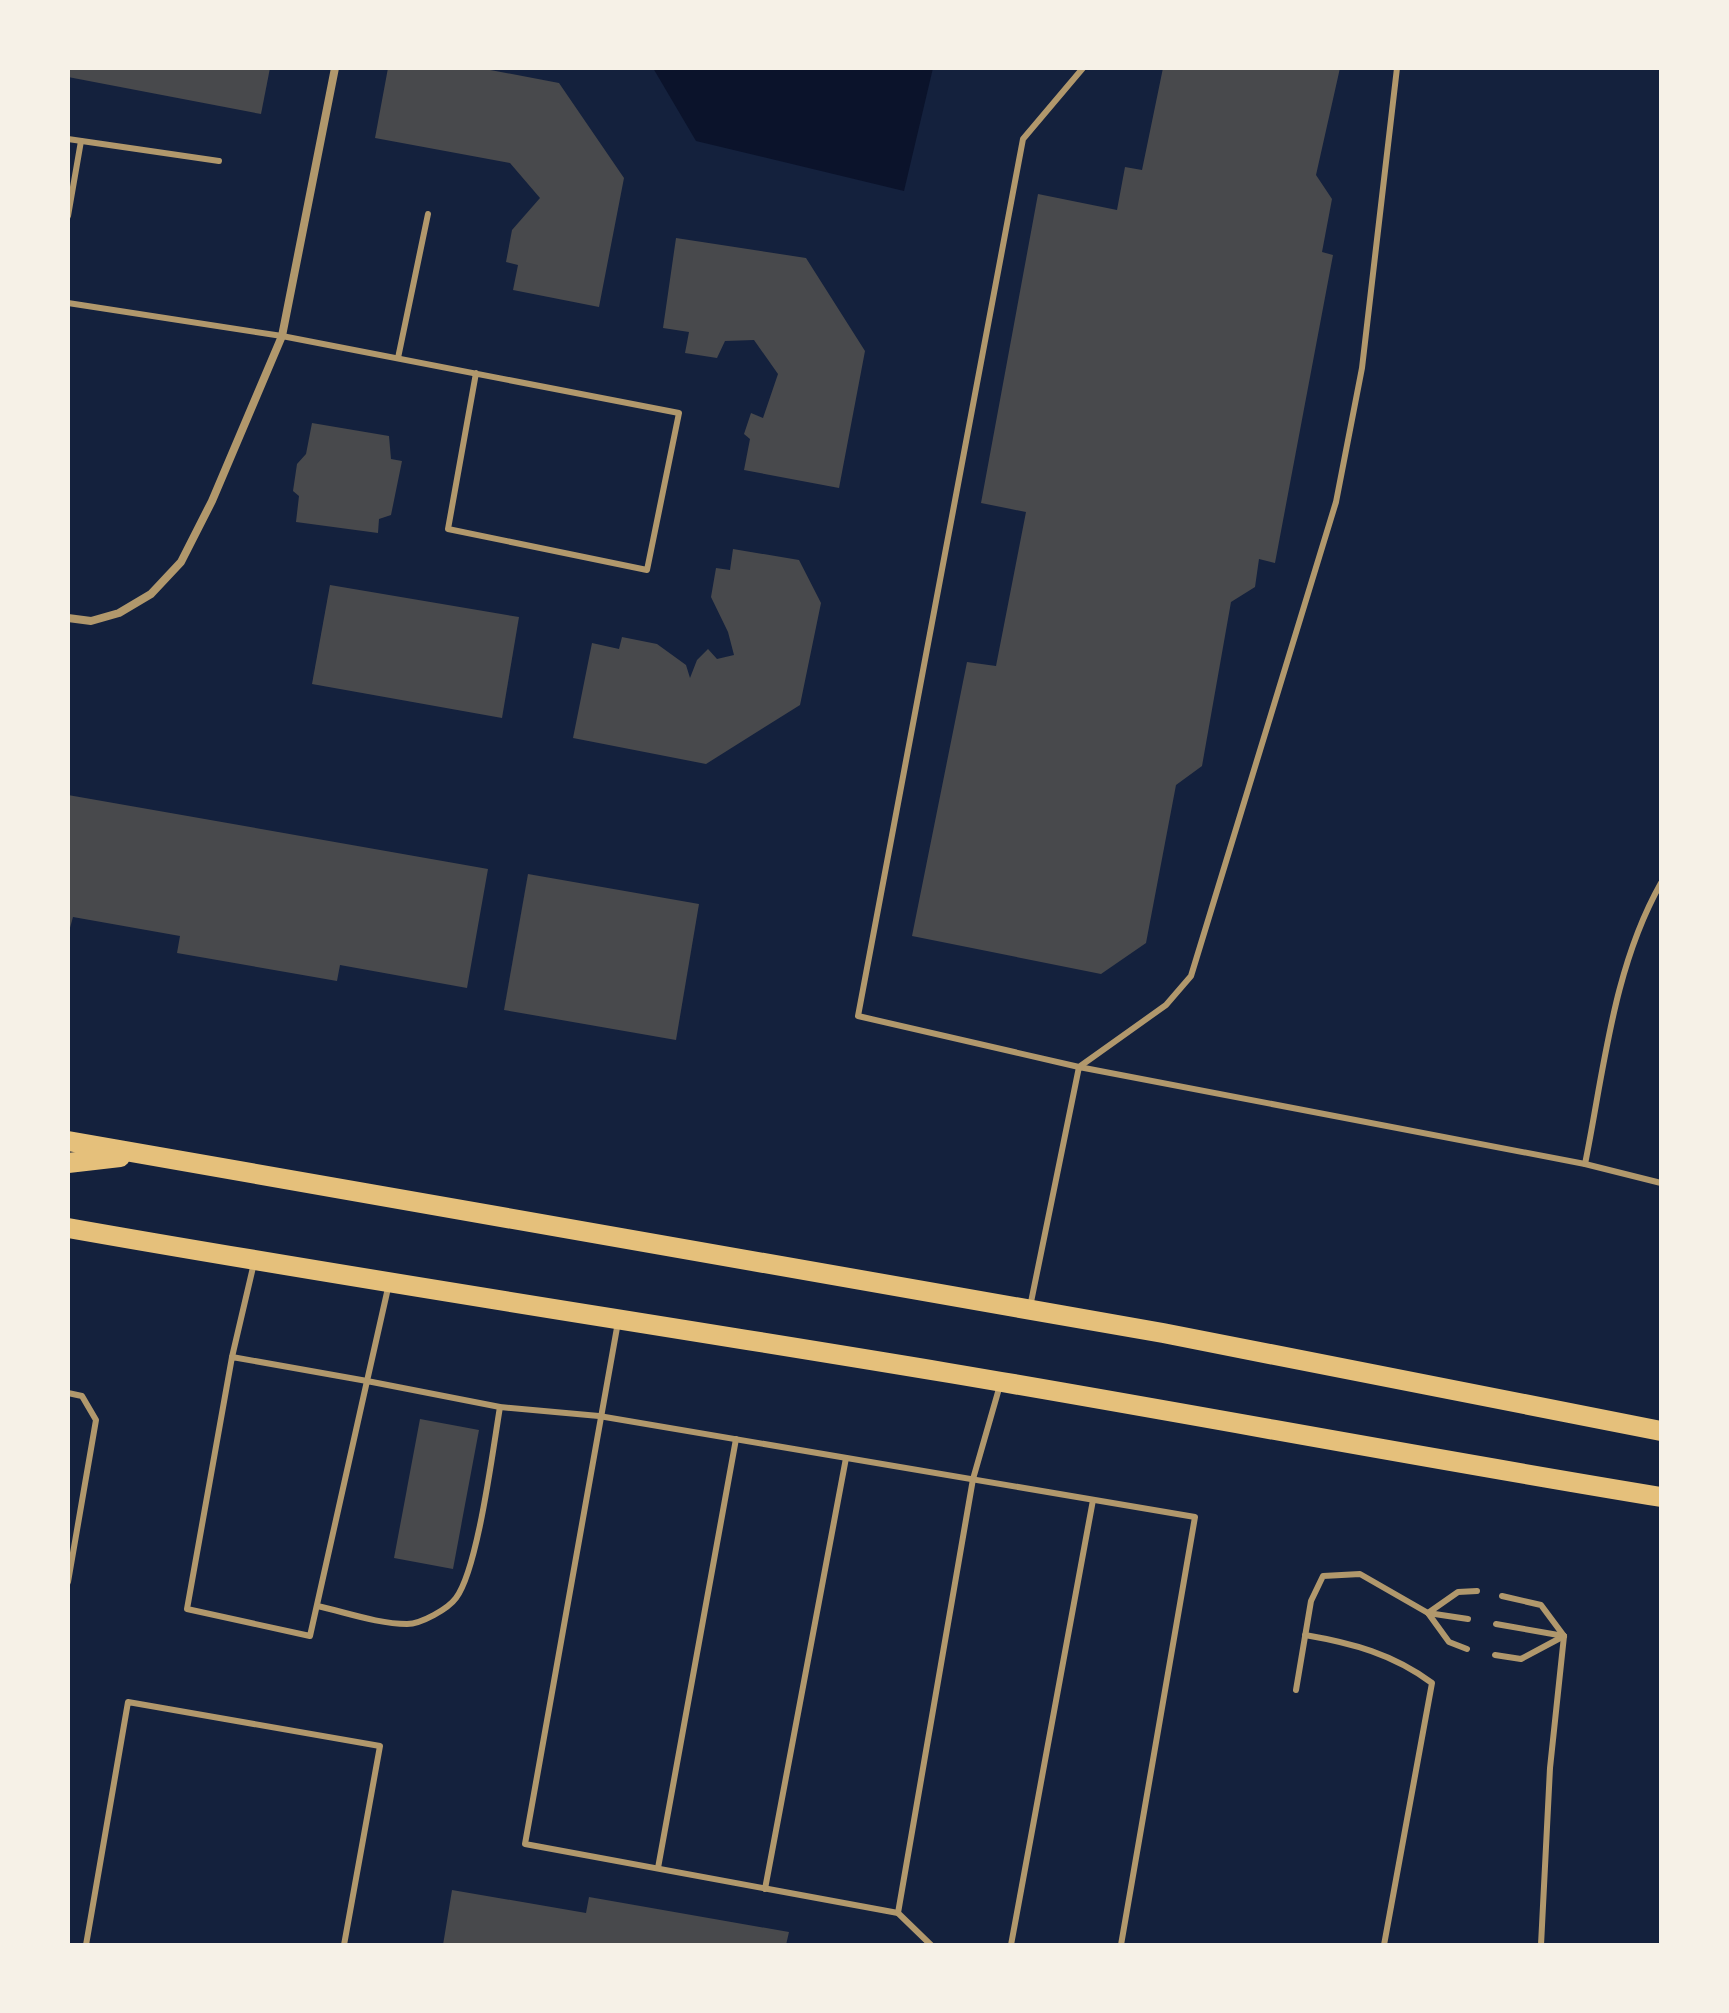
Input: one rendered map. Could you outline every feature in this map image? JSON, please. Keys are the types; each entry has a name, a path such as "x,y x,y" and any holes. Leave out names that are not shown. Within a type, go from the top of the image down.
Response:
{"main road":[{"path":"68,1141 1029,1310 1661,1431"},
{"path":"68,1163 144,1155"},
{"path":"68,1228 254,1262 1000,1382 1316,1440 1661,1497"}],"street":[{"path":"68,618 91,621 119,613 151,594 181,562 212,501 282,336 335,68"}],"lane":[{"path":"1083,68 1023,139 858,1016 1079,1067 1585,1164 1661,1183"},
{"path":"1029,1310 1079,1067 1166,1005 1191,976 1336,502 1362,368 1397,68"},
{"path":"68,139 219,161"},
{"path":"68,216 81,141"},
{"path":"398,358 428,214"},
{"path":"68,303 282,336 476,373 679,413 647,570 448,529 476,373"},
{"path":"1585,1164 1630,951 1661,883"},
{"path":"254,1262 232,1357 187,1609 310,1636 388,1284"},
{"path":"619,1319 599,1416 525,1844 898,1913 931,1945"},
{"path":"232,1357 500,1407 599,1416 1195,1517 1121,1945"},
{"path":"898,1913 973,1479 1000,1382"},
{"path":"68,1393 82,1396 96,1420 68,1582"},
{"path":"317,1606 410,1624 456,1599 468,1566 484,1499 500,1407"},
{"path":"658,1868 736,1439"},
{"path":"765,1889 846,1458"},
{"path":"1011,1945 1093,1500"},
{"path":"1296,1690 1311,1601 1323,1576 1360,1574 1428,1613 1468,1619"},
{"path":"1428,1613 1458,1592 1477,1591"},
{"path":"1502,1596 1541,1605 1564,1636 1550,1768 1541,1945"},
{"path":"1428,1613 1449,1642 1467,1649"},
{"path":"1496,1624 1564,1636"},
{"path":"1305,1635 1358,1645 1409,1666 1432,1683 1384,1945"},
{"path":"1495,1655 1521,1659 1564,1636"},
{"path":"86,1945 128,1702 380,1746 344,1945"}],"water":[{"path":"653,68 933,68 904,191 696,141"}],"building":[{"path":"68,68 270,68 261,114 68,77"},
{"path":"388,68 480,68 559,83 624,178 599,307 513,290 518,265 506,262 512,230 540,198 510,163 375,138"},
{"path":"1163,68 1340,68 1316,175 1332,199 1322,252 1333,255 1275,563 1259,559 1255,587 1231,602 1202,766 1176,785 1146,943 1101,974 912,936 967,662 996,666 1026,512 981,503 1038,194 1117,210 1125,167 1142,170"},
{"path":"676,238 806,258 865,351 839,488 744,470 750,439 744,434 751,413 763,418 778,374 754,340 725,341 717,358 685,353 689,332 663,328"},
{"path":"312,423 389,436 391,459 402,461 391,515 379,519 378,533 296,522 299,496 293,491 297,464 306,454"},
{"path":"733,549 799,560 821,603 800,705 706,764 573,738 592,643 619,649 622,637 657,644 686,665 690,678 697,660 708,649 717,659 734,655 728,632 711,597 716,568 730,570"},
{"path":"330,585 519,617 502,718 312,684"},
{"path":"68,795 488,869 467,988 340,965 337,981 177,953 180,936 73,917 68,935"},
{"path":"528,874 699,904 676,1040 504,1010"},
{"path":"420,1419 479,1430 453,1569 394,1558"},
{"path":"452,1890 586,1913 589,1897 789,1932 786,1945 443,1945"}]}
